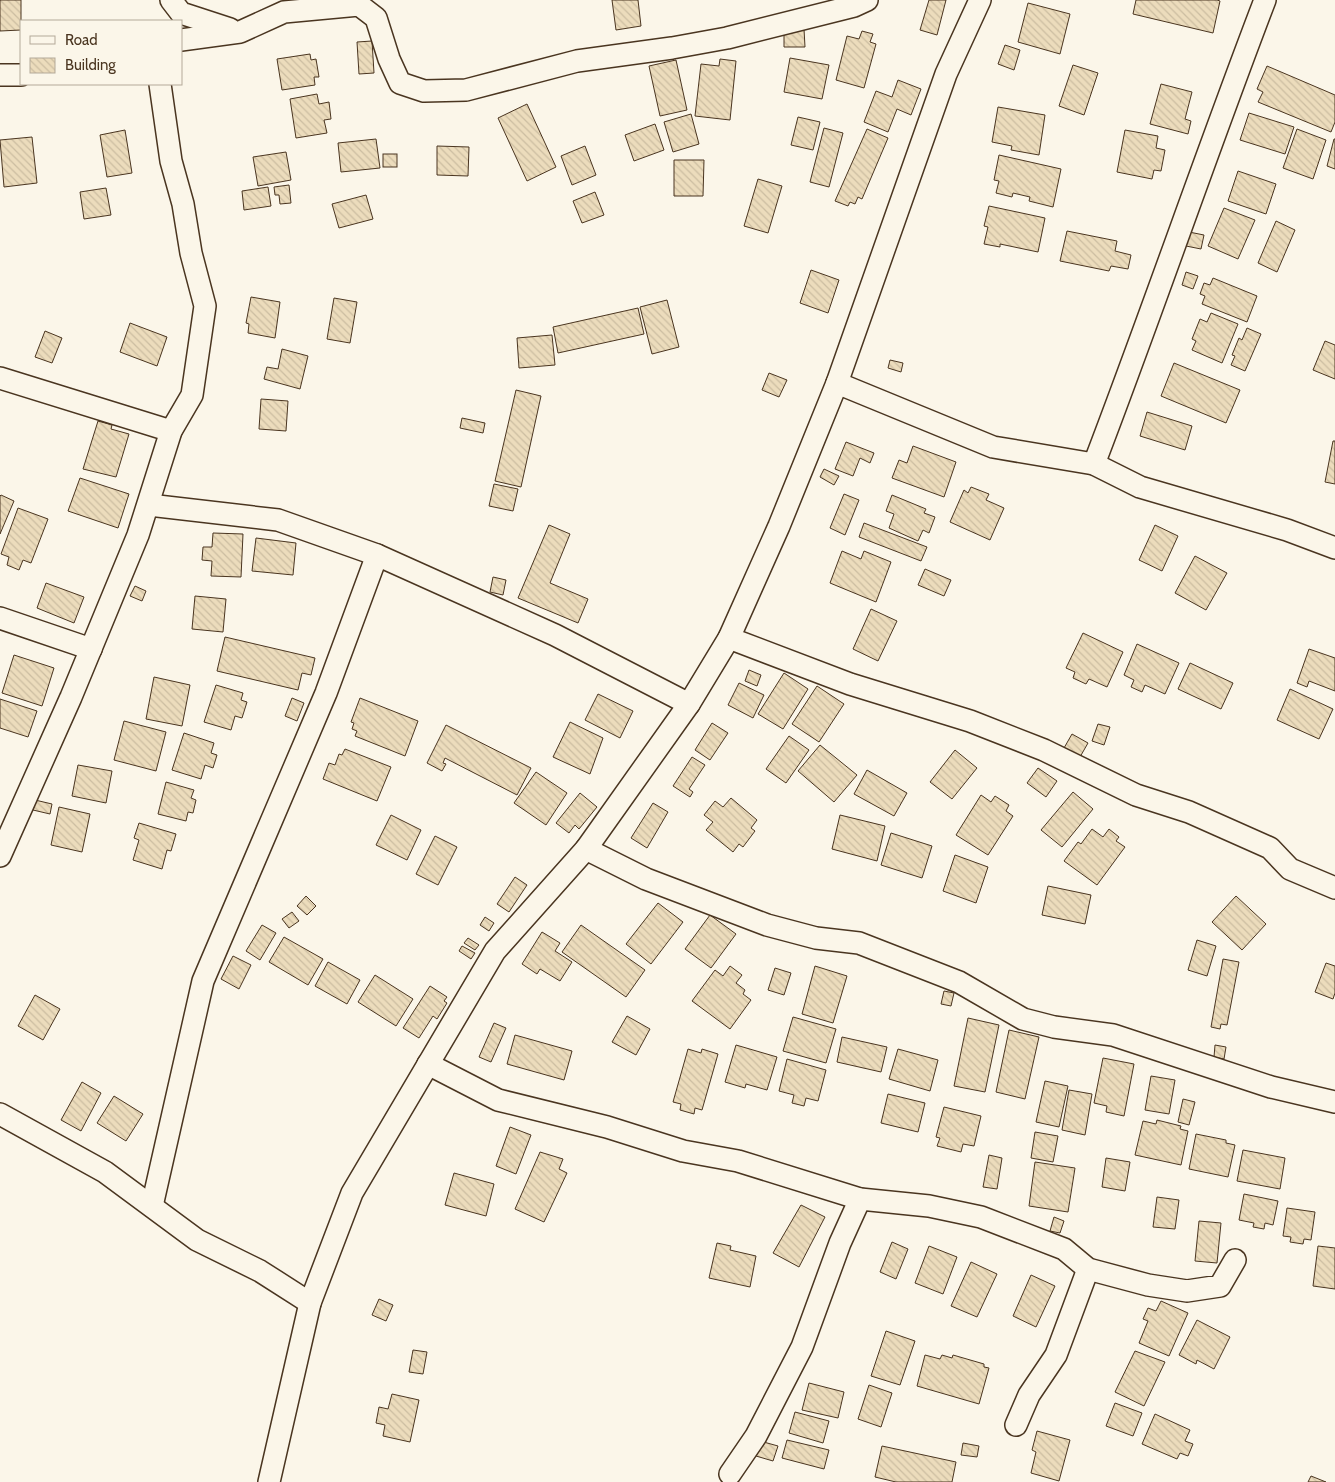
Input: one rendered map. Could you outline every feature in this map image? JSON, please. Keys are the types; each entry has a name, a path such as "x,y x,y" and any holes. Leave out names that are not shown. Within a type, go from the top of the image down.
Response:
{"street":[{"path":"171,0 181,13 240,32"},
{"path":"182,40 240,32 284,12 359,5 376,18 389,60 400,82 424,91 466,90 577,60 672,48 727,38 854,6 867,0"},
{"path":"269,1482 310,1303 352,1193 495,951 586,849 689,704 729,638 779,526 837,383 946,74 980,0"},
{"path":"1094,464 1173,254 1204,159 1265,0"},
{"path":"0,75 20,76"},
{"path":"0,856 91,649 149,505 171,430 192,395 205,306 190,252 183,204 171,161 160,85"},
{"path":"0,378 171,430"},
{"path":"837,383 993,447 1094,464 1140,487 1287,530 1335,548"},
{"path":"149,505 278,520 377,555 556,635 689,704"},
{"path":"152,1206 203,980 326,693 377,555"},
{"path":"0,618 91,649"},
{"path":"729,638 850,684 970,721 1044,750 1136,795 1189,812 1270,848 1290,869 1335,888"},
{"path":"586,849 646,879 767,925 816,938 859,942 959,982 1023,1019 1054,1027 1113,1035 1271,1087 1335,1102"},
{"path":"428,1064 498,1100 607,1128 683,1151 738,1161 860,1199 929,1206 981,1217 1064,1249 1088,1268 1148,1285 1187,1291 1220,1286 1235,1260"},
{"path":"0,1114 105,1172 118,1184 152,1206 197,1240 260,1272 310,1303"},
{"path":"730,1474 756,1436 775,1395 802,1347 840,1243 860,1199"},
{"path":"1016,1425 1030,1395 1056,1355 1088,1268"}],"building":[{"path":"0,0 21,0 20,30 0,31"},
{"path":"612,0 638,0 641,26 616,30"},
{"path":"929,0 946,0 937,35 920,30"},
{"path":"1136,0 1220,1 1213,33 1133,14"},
{"path":"1028,3 1070,14 1060,54 1018,42"},
{"path":"804,29 805,47 784,47 784,30"},
{"path":"862,31 873,34 870,42 876,44 864,88 836,80 847,36 859,39"},
{"path":"372,41 374,73 359,74 357,42"},
{"path":"1005,45 1020,50 1014,70 998,64"},
{"path":"310,54 311,60 316,59 319,77 314,77 315,85 282,90 277,59"},
{"path":"790,58 829,65 822,99 784,92"},
{"path":"720,59 736,61 730,120 695,116 701,64 719,66"},
{"path":"676,60 687,110 660,116 649,66"},
{"path":"1073,65 1098,73 1084,115 1059,106"},
{"path":"1267,66 1335,95 1335,122 1331,132 1258,102 1263,92 1257,89"},
{"path":"898,80 921,89 911,115 897,109 888,132 864,122 876,91 892,97"},
{"path":"1161,84 1192,92 1185,119 1191,121 1188,134 1150,124"},
{"path":"317,94 319,104 329,102 331,119 324,120 327,133 296,138 290,99"},
{"path":"527,104 556,167 527,181 498,118"},
{"path":"998,107 1045,115 1039,155 1011,150 1012,146 992,142"},
{"path":"1249,113 1294,127 1285,154 1240,140"},
{"path":"691,114 699,144 673,152 664,122"},
{"path":"798,117 820,122 813,150 791,145"},
{"path":"655,124 664,150 634,161 625,135"},
{"path":"824,128 843,133 829,187 810,182"},
{"path":"867,129 888,138 862,199 858,197 855,204 850,202 848,206 835,201"},
{"path":"1297,129 1326,140 1313,179 1283,168"},
{"path":"125,130 132,173 107,177 100,135"},
{"path":"1125,130 1158,136 1156,148 1165,150 1161,171 1154,170 1152,179 1117,172"},
{"path":"32,137 37,183 4,187 0,140"},
{"path":"376,139 380,168 341,172 338,143"},
{"path":"1335,139 1335,169 1327,166"},
{"path":"437,146 469,147 468,176 437,175"},
{"path":"585,146 596,175 572,185 561,156"},
{"path":"286,152 291,180 258,186 253,157"},
{"path":"383,154 397,154 397,167 383,167"},
{"path":"999,155 1061,169 1053,207 1029,201 1030,197 1013,193 1012,197 996,193 999,181 994,180"},
{"path":"674,160 704,160 703,196 674,196"},
{"path":"1238,171 1276,184 1266,214 1228,201"},
{"path":"758,179 782,186 768,233 744,226"},
{"path":"289,185 291,203 280,204 279,195 275,195 274,187"},
{"path":"268,187 271,206 244,210 242,191"},
{"path":"106,188 111,215 84,219 80,192"},
{"path":"595,192 604,215 582,223 573,201"},
{"path":"366,195 373,219 339,228 332,204"},
{"path":"989,206 1045,218 1038,252 1000,244 1000,247 984,244 988,227 984,226"},
{"path":"1224,208 1255,220 1238,259 1208,246"},
{"path":"1276,221 1295,230 1277,272 1258,263"},
{"path":"1067,231 1117,241 1115,251 1131,255 1128,269 1111,266 1109,271 1060,261"},
{"path":"1189,232 1204,235 1201,249 1186,246"},
{"path":"811,270 839,280 828,313 800,303"},
{"path":"1186,272 1198,276 1193,289 1182,285"},
{"path":"1213,278 1257,296 1247,322 1202,304 1205,296 1200,294 1204,283 1210,285"},
{"path":"251,297 280,302 275,338 248,333 249,324 246,323"},
{"path":"334,298 357,302 350,343 327,339"},
{"path":"667,300 679,347 652,354 640,307"},
{"path":"638,308 644,334 558,353 553,327"},
{"path":"1211,313 1238,324 1222,363 1192,350 1196,341 1192,339 1200,319 1207,322"},
{"path":"130,323 167,337 157,366 120,352"},
{"path":"1247,328 1261,334 1245,371 1231,365 1235,356 1232,355 1239,338 1242,340"},
{"path":"45,331 62,338 52,363 35,357"},
{"path":"552,335 555,365 519,368 517,338"},
{"path":"1325,341 1335,345 1335,379 1313,370"},
{"path":"282,349 308,356 300,389 264,379 267,367 278,369"},
{"path":"890,360 903,363 901,372 888,368"},
{"path":"1174,363 1240,390 1226,423 1161,396"},
{"path":"769,373 787,380 779,397 762,390"},
{"path":"516,390 541,396 521,487 495,481"},
{"path":"261,399 288,401 286,431 259,429"},
{"path":"1147,412 1192,426 1185,450 1140,436"},
{"path":"462,418 485,423 483,433 460,428"},
{"path":"98,421 112,425 111,429 129,434 116,477 83,469"},
{"path":"1333,441 1335,441 1335,484 1325,482"},
{"path":"846,442 874,453 870,463 860,458 853,476 835,469"},
{"path":"913,446 956,462 944,497 892,478 899,460 907,463"},
{"path":"824,469 839,476 834,485 820,477"},
{"path":"80,478 129,494 118,528 68,511"},
{"path":"494,484 518,489 513,511 489,506"},
{"path":"971,487 989,494 986,500 1004,508 990,540 950,522 964,490 968,493"},
{"path":"844,494 859,500 845,535 830,528"},
{"path":"892,495 926,509 924,513 935,517 929,533 923,530 918,541 889,528 894,514 886,511"},
{"path":"0,496 14,501 0,534"},
{"path":"18,508 48,519 31,563 23,560 19,570 7,565 9,557 1,554"},
{"path":"864,523 927,547 921,561 859,537"},
{"path":"549,525 570,534 550,583 588,599 578,623 518,598"},
{"path":"1155,525 1178,536 1162,571 1139,560"},
{"path":"213,533 243,534 241,577 211,576 212,561 202,560 203,547 212,547"},
{"path":"256,538 296,543 293,575 252,571"},
{"path":"842,551 861,559 864,551 891,562 876,602 830,583"},
{"path":"1195,556 1227,573 1206,610 1175,593"},
{"path":"925,569 951,580 944,596 918,585"},
{"path":"493,577 506,580 503,595 490,592"},
{"path":"46,583 84,597 74,623 37,608"},
{"path":"135,586 146,591 142,601 130,596"},
{"path":"195,596 226,599 223,632 192,629"},
{"path":"871,609 897,621 878,661 853,649"},
{"path":"1083,633 1123,652 1107,687 1089,679 1086,684 1073,678 1075,672 1066,668"},
{"path":"225,637 315,658 311,675 302,673 298,690 217,671"},
{"path":"1137,644 1179,663 1165,694 1145,685 1142,692 1131,687 1134,680 1124,675"},
{"path":"1309,649 1335,658 1335,691 1309,681 1307,687 1297,683"},
{"path":"14,655 54,668 42,706 2,693"},
{"path":"1190,663 1233,683 1221,709 1178,689"},
{"path":"749,670 761,675 757,686 745,681"},
{"path":"784,673 808,689 783,729 758,714"},
{"path":"154,677 190,685 182,726 146,719"},
{"path":"739,683 764,695 753,718 728,705"},
{"path":"216,685 243,693 241,700 247,702 242,718 235,716 231,730 204,722"},
{"path":"817,686 844,704 819,742 792,724"},
{"path":"1290,689 1333,709 1319,739 1277,720"},
{"path":"598,694 633,711 620,738 585,720"},
{"path":"292,698 304,703 297,721 285,716"},
{"path":"360,698 418,721 405,756 355,736 357,731 352,729 354,723 351,722"},
{"path":"0,699 37,711 28,737 0,728"},
{"path":"124,721 166,732 156,771 114,760"},
{"path":"570,722 603,738 590,774 553,757"},
{"path":"712,723 728,733 710,760 695,750"},
{"path":"1098,724 1110,727 1104,745 1092,741"},
{"path":"446,725 531,768 517,795 445,758 443,763 446,764 442,771 427,763"},
{"path":"184,733 214,743 211,753 217,755 213,768 205,765 201,779 172,770"},
{"path":"1072,734 1088,743 1080,757 1064,748"},
{"path":"789,736 809,750 786,783 766,769"},
{"path":"820,745 857,775 834,802 798,771"},
{"path":"345,749 391,767 377,801 323,779 329,763 335,765 339,754 342,755"},
{"path":"955,750 977,768 952,799 930,782"},
{"path":"692,757 705,765 689,789 693,792 690,797 673,786"},
{"path":"78,765 112,771 106,803 72,796"},
{"path":"1038,768 1057,781 1046,797 1027,783"},
{"path":"867,770 907,793 894,816 854,794"},
{"path":"536,772 567,793 546,825 514,803"},
{"path":"166,782 194,790 191,798 196,800 193,813 188,812 186,821 158,814"},
{"path":"1073,792 1093,809 1062,847 1041,830"},
{"path":"580,793 597,807 579,829 575,825 569,833 556,823"},
{"path":"981,795 991,802 995,796 1009,805 1006,811 1013,816 988,855 956,835"},
{"path":"731,798 757,820 751,828 755,831 743,847 739,844 733,852 706,830 713,822 704,815 715,801 723,807"},
{"path":"35,800 52,804 50,814 33,810"},
{"path":"653,803 668,812 647,848 631,838"},
{"path":"59,807 90,814 82,852 51,845"},
{"path":"391,815 421,830 407,860 376,845"},
{"path":"840,815 885,826 877,861 832,849"},
{"path":"139,823 176,834 171,851 167,850 162,869 133,860 139,840 134,838"},
{"path":"1092,829 1103,837 1109,829 1119,837 1116,841 1125,847 1097,885 1064,861 1078,842 1081,844"},
{"path":"891,833 932,846 922,878 881,865"},
{"path":"435,836 457,847 438,885 416,874"},
{"path":"955,855 988,867 976,903 943,891"},
{"path":"515,877 527,885 509,912 497,904"},
{"path":"1048,886 1091,895 1085,924 1042,915"},
{"path":"306,896 316,906 307,915 297,906"},
{"path":"1236,896 1266,924 1242,950 1212,922"},
{"path":"658,903 683,922 651,964 626,944"},
{"path":"292,912 299,921 289,928 282,919"},
{"path":"710,915 736,934 711,968 685,949"},
{"path":"485,917 494,923 489,931 480,925"},
{"path":"262,925 276,933 260,960 246,951"},
{"path":"581,925 645,970 626,997 562,952"},
{"path":"542,932 560,943 555,951 572,962 560,981 540,969 537,974 522,964"},
{"path":"284,937 323,959 308,985 269,962"},
{"path":"468,938 479,945 475,950 464,943"},
{"path":"1197,940 1216,946 1207,976 1188,970"},
{"path":"462,946 475,953 471,959 459,951"},
{"path":"233,956 251,965 239,989 221,979"},
{"path":"1223,959 1239,962 1227,1025 1221,1024 1220,1029 1211,1027"},
{"path":"328,962 360,980 347,1004 315,986"},
{"path":"1326,963 1335,966 1335,993 1333,999 1315,992"},
{"path":"730,966 742,975 736,983 745,990 743,994 751,1000 730,1029 692,1001 715,970 723,976"},
{"path":"815,966 847,976 833,1023 802,1014"},
{"path":"775,968 791,973 784,995 768,990"},
{"path":"375,975 413,999 396,1026 358,1002"},
{"path":"430,986 447,997 444,1001 447,1003 437,1019 433,1016 419,1038 403,1028"},
{"path":"944,991 954,993 951,1006 941,1004"},
{"path":"35,995 60,1009 43,1040 18,1026"},
{"path":"627,1016 650,1029 636,1055 612,1042"},
{"path":"793,1017 836,1029 826,1063 783,1051"},
{"path":"968,1018 999,1025 985,1092 954,1086"},
{"path":"494,1023 506,1028 491,1062 479,1057"},
{"path":"1009,1030 1039,1037 1025,1099 996,1092"},
{"path":"515,1035 572,1051 564,1080 507,1064"},
{"path":"842,1037 887,1047 881,1072 837,1062"},
{"path":"736,1045 777,1057 767,1090 746,1084 745,1088 725,1082"},
{"path":"1215,1045 1226,1047 1224,1059 1214,1057"},
{"path":"688,1049 701,1053 702,1049 718,1054 702,1110 695,1108 694,1114 680,1110 681,1104 673,1102"},
{"path":"898,1049 938,1060 930,1091 889,1079"},
{"path":"1103,1058 1134,1064 1124,1116 1106,1112 1107,1106 1094,1103"},
{"path":"787,1059 826,1070 818,1101 806,1098 804,1106 792,1103 794,1095 779,1091"},
{"path":"1151,1076 1175,1080 1169,1114 1145,1110"},
{"path":"1045,1081 1068,1086 1059,1127 1036,1122"},
{"path":"82,1082 101,1093 81,1131 61,1120"},
{"path":"1069,1090 1092,1094 1085,1135 1062,1130"},
{"path":"888,1094 925,1103 918,1132 881,1123"},
{"path":"114,1096 143,1114 126,1141 97,1123"},
{"path":"1183,1099 1195,1102 1189,1125 1178,1122"},
{"path":"944,1107 981,1116 974,1146 963,1144 961,1152 937,1146 940,1138 936,1137"},
{"path":"1157,1120 1181,1126 1180,1129 1188,1131 1181,1165 1135,1155 1143,1121 1156,1124"},
{"path":"510,1127 531,1135 516,1174 496,1166"},
{"path":"1035,1132 1058,1136 1053,1162 1031,1158"},
{"path":"1196,1134 1226,1140 1226,1143 1235,1145 1228,1177 1189,1169"},
{"path":"1243,1150 1285,1158 1280,1189 1237,1181"},
{"path":"540,1152 563,1159 559,1169 567,1173 544,1222 515,1209"},
{"path":"989,1155 1002,1158 997,1189 983,1187"},
{"path":"1106,1158 1130,1162 1125,1191 1102,1187"},
{"path":"1035,1162 1075,1168 1068,1212 1029,1206"},
{"path":"454,1173 494,1184 486,1216 445,1205"},
{"path":"1244,1194 1278,1201 1273,1225 1265,1223 1264,1229 1253,1227 1254,1223 1239,1220"},
{"path":"1157,1197 1179,1200 1175,1229 1153,1227"},
{"path":"801,1205 825,1217 799,1267 773,1253"},
{"path":"1287,1208 1315,1212 1311,1240 1304,1239 1303,1244 1290,1242 1291,1237 1283,1236"},
{"path":"1054,1217 1064,1221 1060,1233 1050,1231"},
{"path":"1199,1221 1221,1223 1217,1263 1195,1261"},
{"path":"892,1242 908,1249 896,1279 880,1272"},
{"path":"717,1243 731,1246 730,1250 756,1256 750,1287 709,1278"},
{"path":"929,1246 957,1257 943,1294 915,1283"},
{"path":"1318,1246 1335,1248 1335,1289 1313,1286"},
{"path":"971,1262 997,1274 977,1317 951,1306"},
{"path":"1031,1275 1055,1286 1036,1327 1013,1316"},
{"path":"379,1299 393,1305 386,1321 372,1315"},
{"path":"1161,1301 1188,1313 1169,1356 1139,1343 1148,1321 1143,1319 1148,1308 1156,1311"},
{"path":"1197,1320 1230,1337 1214,1369 1197,1360 1196,1364 1179,1355"},
{"path":"886,1331 915,1341 900,1385 871,1376"},
{"path":"413,1350 427,1352 423,1374 409,1372"},
{"path":"1135,1351 1165,1362 1144,1406 1115,1392"},
{"path":"925,1355 940,1359 942,1355 952,1358 953,1355 984,1364 984,1367 989,1368 979,1404 917,1386"},
{"path":"809,1383 844,1392 838,1418 802,1410"},
{"path":"869,1385 892,1393 881,1427 858,1419"},
{"path":"392,1394 419,1400 410,1442 383,1436 385,1425 376,1423 379,1407 388,1409"},
{"path":"1115,1403 1142,1413 1133,1436 1106,1426"},
{"path":"795,1412 829,1421 823,1443 789,1433"},
{"path":"1155,1414 1190,1430 1185,1441 1193,1444 1188,1456 1180,1453 1177,1459 1142,1444"},
{"path":"1037,1431 1070,1440 1059,1481 1031,1473 1036,1452 1032,1450"},
{"path":"787,1440 829,1450 824,1469 782,1458"},
{"path":"760,1441 778,1446 773,1461 756,1456"},
{"path":"963,1443 979,1446 977,1457 961,1455"},
{"path":"882,1446 956,1462 952,1482 896,1482 875,1477"},
{"path":"1311,1476 1326,1482 1308,1482"}]}
